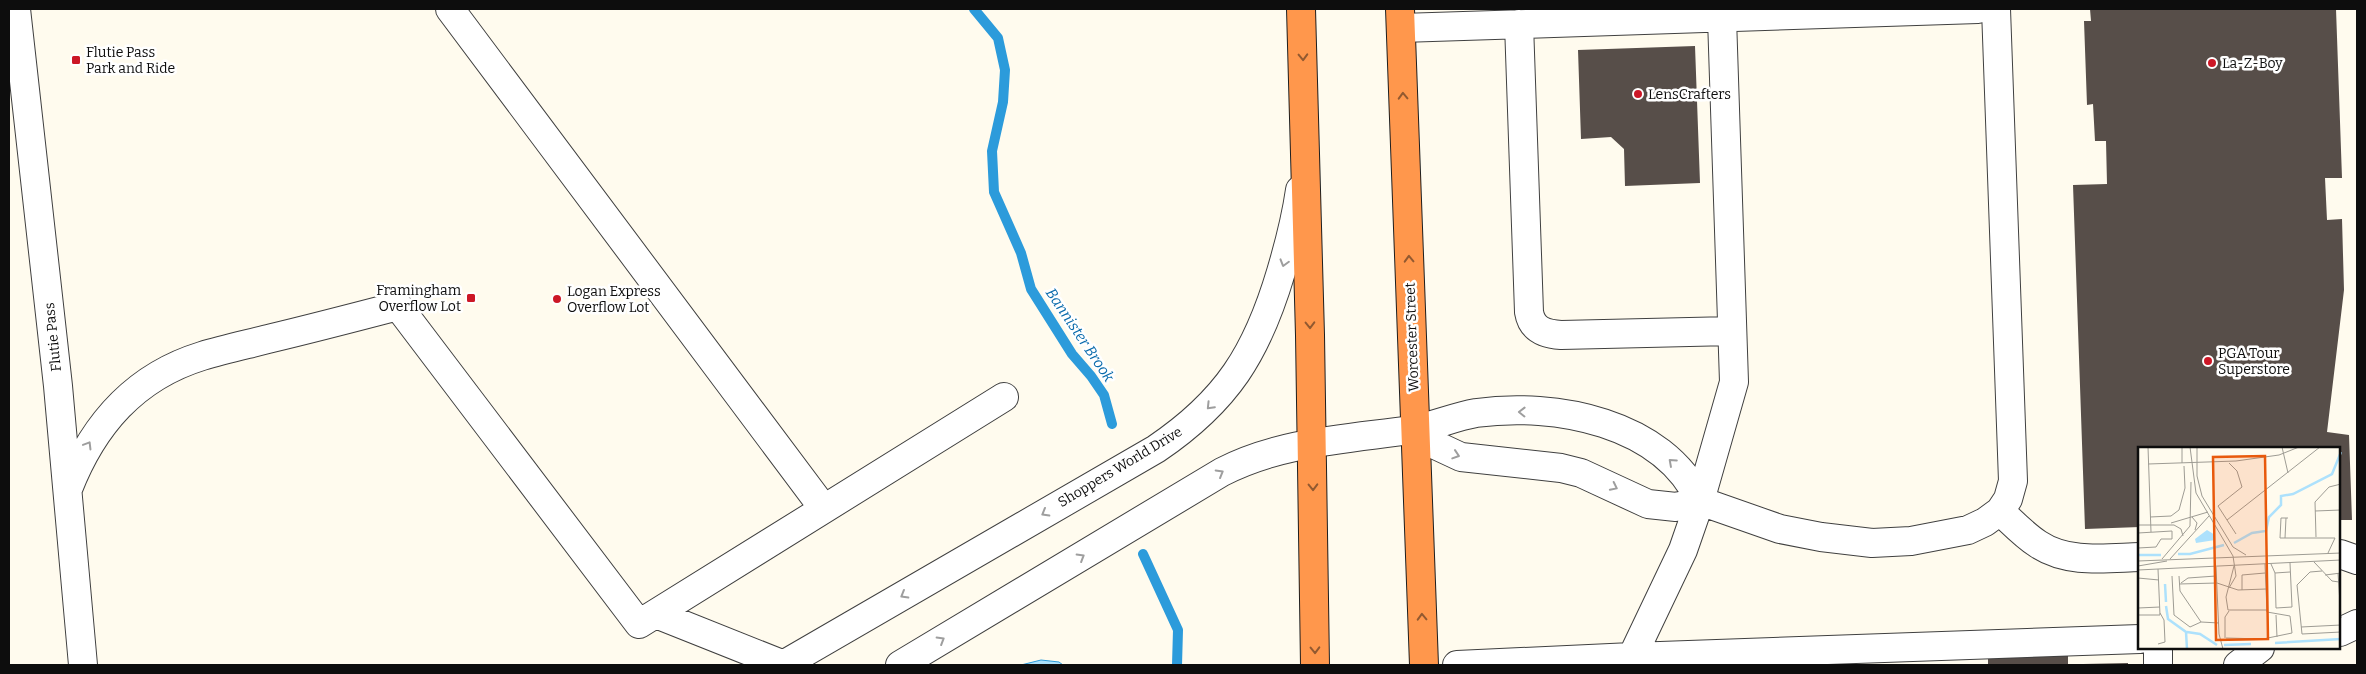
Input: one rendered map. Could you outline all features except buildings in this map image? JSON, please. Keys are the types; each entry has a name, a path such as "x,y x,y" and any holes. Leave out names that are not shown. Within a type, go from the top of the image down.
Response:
{"highway":[{"path":"1301,9 1306,147 1316,665"},
{"name":"Worcester Street","path":"1401,19 1424,665"}],"street":[{"name":"Flutie Pass","path":"16,9 58,386 83,665"},
{"path":"450,9 824,510"},
{"path":"1401,19 1519,24 1978,9"},
{"path":"1415,430 1431,443 1461,457 1562,468 1581,473 1648,504 1676,508 1700,501 1780,529 1821,537 1872,543 1911,542 1947,536 1968,530 1985,522 2000,510 2008,499 2013,481 1996,9"},
{"path":"1632,661 1679,560 1700,501 1734,382 1722,18"},
{"path":"1519,24 1529,312 1533,324 1542,332 1562,335 1732,331"},
{"name":"Shoppers World Drive","path":"783,665 1156,449 1202,414 1242,366 1266,317 1291,238 1306,147"},
{"path":"68,489 83,452 108,417 136,390 181,364 212,353 398,306 639,624 1004,397"},
{"path":"900,665 1222,472 1255,457 1312,444 1415,430 1461,416 1492,412 1552,412 1588,418 1622,429 1653,446 1682,471 1692,484 1700,501"},
{"path":"2000,510 2037,544 2057,554 2081,558 2138,557"},
{"path":"656,614 783,665"},
{"path":"2341,632 2357,624"},
{"path":"1457,665 1632,661 2138,640"},
{"path":"2158,649 2158,665"},
{"path":"2238,665 2259,649"}],"water":[{"path":"1041,660 1059,662 1063,665 1021,665"}],"waterway":[{"name":"Bannister Brook","path":"974,9 998,38 1005,70 1003,102 992,151 994,192 1021,253 1031,289 1072,354 1104,395 1112,424"},
{"name":"Bannister Brook","path":"1143,554 1178,630 1177,665"}],"place":[{"name":"Flutie Pass Park and Ride","path":"76,60"},
{"name":"La-Z-Boy","path":"2212,63"},
{"name":"LensCrafters","path":"1638,94"},
{"name":"Framingham Overflow Lot","path":"471,298"},
{"name":"Logan Express Overflow Lot","path":"557,299"},
{"name":"PGA Tour Superstore","path":"2208,361"}]}
